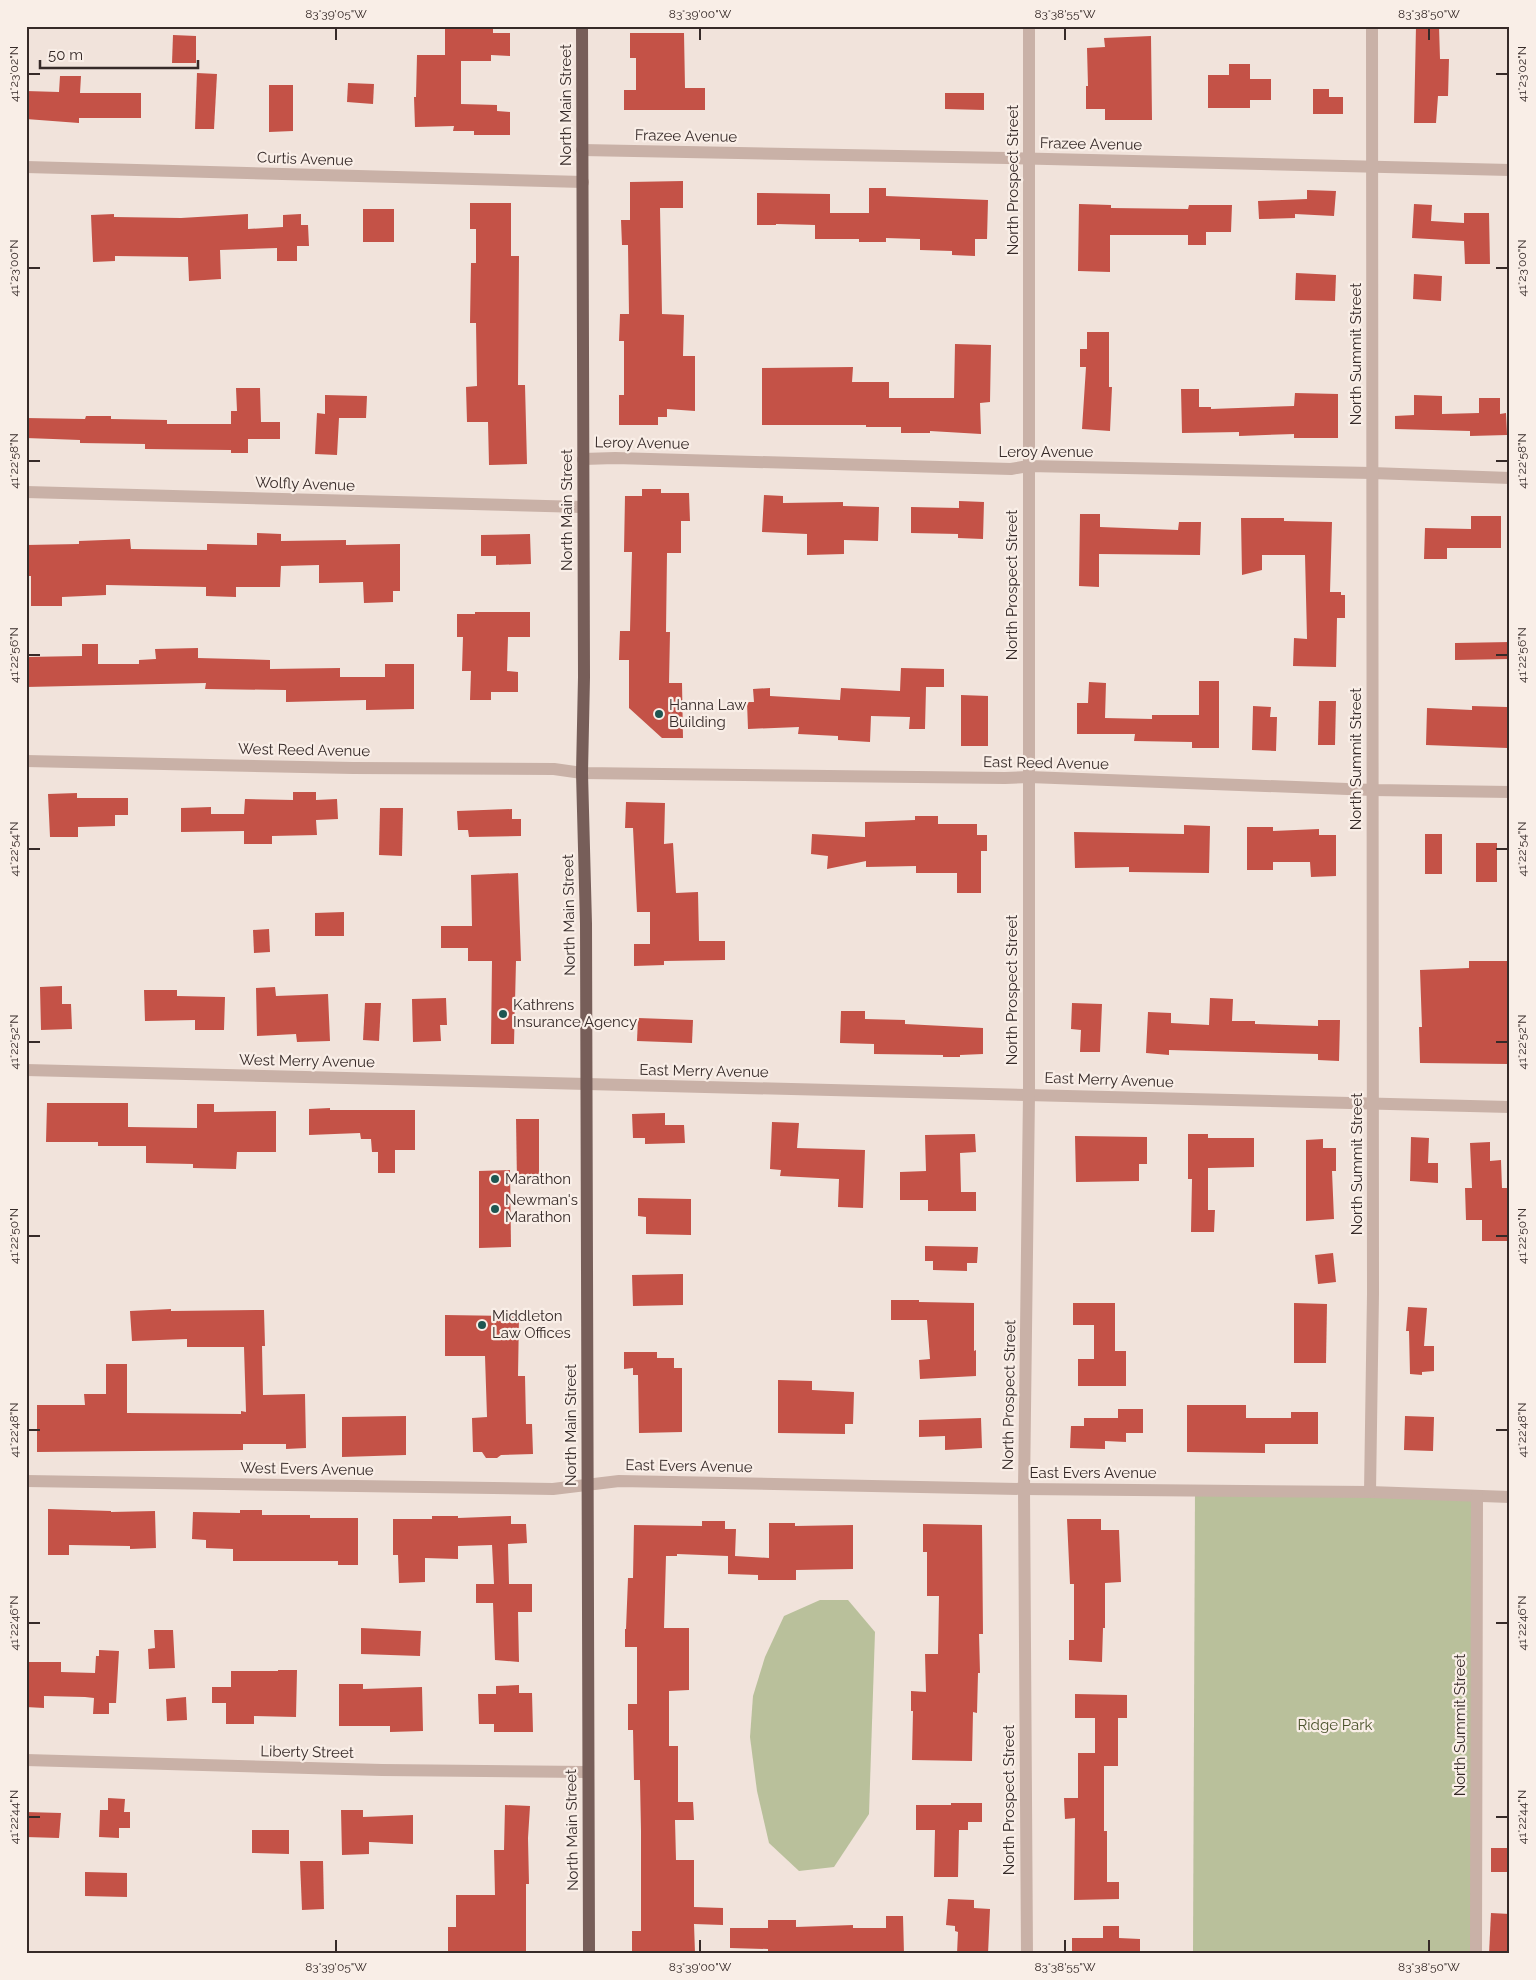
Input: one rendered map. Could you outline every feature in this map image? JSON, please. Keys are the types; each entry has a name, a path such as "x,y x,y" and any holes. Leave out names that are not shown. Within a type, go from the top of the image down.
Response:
{"main road":[{"name":"North Main Street","path":"582,26 584,677 582,773 586,924 587,1085 587,1772 589,1954"}],"street":[{"name":"North Prospect Street","path":"1027,1954 1024,1489 1029,1094 1029,26"},
{"name":"North Summit Street","path":"1370,1492 1373,1294 1372,26"},
{"name":"Frazee Avenue","path":"582,150 1029,158 1510,170"},
{"name":"Curtis Avenue","path":"26,168 583,182"},
{"name":"Leroy Avenue","path":"583,459 615,458 1011,469 1028,466 1372,473 1510,478"},
{"name":"Wolfly Avenue","path":"26,492 583,507"},
{"name":"West Reed Avenue","path":"26,761 353,768 554,769 582,773"},
{"name":"East Reed Avenue","path":"582,773 1029,777 1372,790 1510,792"},
{"name":"West Merry Avenue","path":"26,1070 587,1085"},
{"name":"East Merry Avenue","path":"587,1085 1029,1094 1373,1105 1510,1107"},
{"name":"West Evers Avenue","path":"26,1481 553,1489 587,1485"},
{"name":"East Evers Avenue","path":"587,1485 619,1482 1024,1489 1370,1492 1510,1497"},
{"name":"North Summit Street","path":"1476,1954 1477,1496"},
{"name":"Liberty Street","path":"26,1760 382,1770 587,1772"}],"green space":[{"name":"Ridge Park","path":"1195,1490 1477,1496 1476,1954 1193,1954"},
{"path":"820,1600 848,1600 875,1632 869,1814 834,1867 799,1871 769,1843 757,1791 750,1737 753,1696 765,1657 784,1616"}],"building":[{"path":"445,26 493,26 493,33 510,33 510,56 491,55 491,61 461,61 461,104 497,105 497,111 510,112 510,135 474,135 474,131 453,131 454,126 415,127 414,97 416,97 417,55 445,55"},
{"path":"1416,26 1439,26 1440,59 1449,59 1448,96 1438,96 1436,123 1414,123"},
{"path":"630,33 684,33 685,88 705,88 705,110 624,110 624,90 636,90 636,58 630,58"},
{"path":"173,35 196,36 196,63 172,63"},
{"path":"1151,36 1152,120 1105,120 1105,109 1086,109 1086,86 1088,86 1087,48 1105,47 1104,38"},
{"path":"1229,64 1250,64 1250,79 1271,79 1271,100 1250,100 1250,108 1208,108 1208,75 1229,75"},
{"path":"197,73 217,74 214,129 195,129"},
{"path":"60,76 81,76 80,93 141,93 141,118 79,118 79,123 26,119 26,91 59,92"},
{"path":"348,83 374,84 373,104 347,102"},
{"path":"269,85 293,85 293,131 269,132"},
{"path":"1313,89 1329,89 1329,97 1343,97 1343,114 1313,114"},
{"path":"945,93 984,93 984,110 945,109"},
{"path":"683,181 683,208 660,208 662,314 684,315 683,356 695,356 695,411 667,409 667,417 658,417 658,425 619,425 619,395 624,395 624,341 619,341 620,314 629,314 628,245 622,245 621,220 630,220 630,182"},
{"path":"869,188 886,188 886,196 988,200 987,239 975,239 975,256 952,255 952,251 920,250 920,239 886,238 886,242 859,242 859,239 815,239 815,225 757,225 757,193 830,194 830,213 869,213"},
{"path":"1307,190 1336,191 1334,216 1295,214 1295,218 1259,219 1258,201 1307,199"},
{"path":"470,203 511,203 511,256 519,256 518,385 525,385 527,464 489,465 488,422 467,422 466,387 477,386 476,323 470,323 471,263 476,263 476,229 470,229"},
{"path":"1079,204 1111,205 1111,208 1188,209 1189,205 1232,205 1231,232 1206,232 1206,245 1188,245 1188,235 1110,235 1110,272 1078,271"},
{"path":"1414,204 1432,205 1431,221 1464,223 1464,213 1489,213 1490,264 1465,264 1464,241 1412,238"},
{"path":"363,209 394,209 394,242 363,242"},
{"path":"114,214 114,217 181,218 248,214 248,229 283,227 283,215 301,214 301,225 308,225 309,246 297,246 297,261 277,261 277,248 220,250 221,279 189,281 188,257 115,256 115,261 93,262 91,215"},
{"path":"1296,273 1336,275 1335,301 1295,300"},
{"path":"1414,274 1442,276 1441,301 1413,299"},
{"path":"1087,332 1109,332 1109,387 1112,387 1110,431 1082,429 1086,367 1080,367 1080,349 1087,349"},
{"path":"955,344 991,345 990,402 980,403 981,434 930,431 930,433 901,433 901,427 866,427 866,425 762,425 762,368 853,367 852,382 889,382 889,398 954,398"},
{"path":"236,388 260,388 261,422 280,422 280,439 248,439 248,453 231,453 231,450 145,449 145,444 80,443 80,440 26,438 26,418 85,419 86,416 111,416 111,419 167,420 167,424 231,424 231,411 237,411"},
{"path":"1181,389 1199,389 1199,407 1211,407 1211,409 1294,406 1295,393 1338,394 1338,438 1294,438 1294,434 1239,436 1239,432 1182,433"},
{"path":"325,395 367,396 366,418 339,418 337,455 315,454 317,413 325,414"},
{"path":"1414,395 1442,396 1442,414 1479,413 1479,398 1500,398 1500,414 1506,413 1507,435 1470,436 1470,431 1395,429 1395,416 1414,415"},
{"path":"642,489 661,489 661,493 689,493 690,521 681,521 681,553 667,553 666,632 670,632 669,683 682,683 683,738 662,738 629,708 629,660 619,660 620,631 630,631 632,552 624,552 625,496 642,496"},
{"path":"764,495 783,496 783,503 843,502 843,506 879,507 878,541 844,540 844,554 807,555 807,534 762,532"},
{"path":"959,501 984,502 983,539 958,538 958,534 911,533 911,507 959,508"},
{"path":"1080,514 1100,514 1100,527 1178,530 1179,522 1201,522 1200,555 1099,554 1099,587 1079,586"},
{"path":"1471,516 1501,516 1501,548 1447,548 1447,559 1424,559 1425,528 1471,529"},
{"path":"1241,518 1284,518 1284,521 1332,522 1330,592 1341,592 1341,595 1345,595 1345,618 1337,618 1336,667 1293,666 1294,638 1307,639 1305,555 1262,555 1262,570 1242,575"},
{"path":"257,533 281,534 281,541 346,540 346,545 400,544 400,591 393,591 393,602 364,603 363,582 319,583 319,565 281,566 280,587 236,587 236,597 206,596 206,587 106,585 106,595 62,597 62,606 31,606 31,576 26,576 26,545 79,544 79,541 130,539 131,549 207,550 207,544 257,545"},
{"path":"530,534 531,564 496,565 496,556 481,556 481,535"},
{"path":"475,612 530,612 530,637 508,637 507,671 518,672 518,692 491,692 491,700 470,700 471,671 462,671 463,637 457,637 457,614 475,614"},
{"path":"1510,642 1510,659 1455,660 1455,643"},
{"path":"82,644 98,644 98,664 139,664 139,660 156,659 155,649 198,648 198,658 270,660 270,669 340,668 340,677 385,677 385,664 414,664 414,709 366,710 366,700 286,702 286,690 205,689 206,683 26,687 26,657 82,656"},
{"path":"901,668 944,669 944,687 926,687 925,729 909,729 910,717 871,716 870,742 838,740 838,736 798,734 799,727 748,729 747,702 754,702 753,689 770,688 770,696 840,700 841,688 900,691"},
{"path":"1199,681 1219,681 1219,748 1192,748 1192,742 1134,741 1135,734 1077,734 1077,703 1088,703 1089,682 1106,683 1105,718 1152,719 1152,715 1199,715"},
{"path":"961,695 988,696 988,746 961,746"},
{"path":"1319,701 1336,701 1335,745 1318,745"},
{"path":"1253,706 1271,707 1270,717 1277,717 1276,751 1252,750"},
{"path":"1472,706 1507,707 1507,748 1426,745 1427,708 1472,710"},
{"path":"293,792 316,792 316,800 337,799 338,819 316,820 317,835 272,836 272,844 244,844 244,831 181,832 181,808 211,807 211,814 244,814 245,799 293,800"},
{"path":"77,793 77,798 128,798 128,815 115,815 115,826 78,827 78,837 50,837 48,794"},
{"path":"626,802 665,803 664,844 673,843 676,893 698,892 699,941 725,941 725,960 664,961 664,965 634,966 634,944 650,944 650,912 637,912 633,828 625,828"},
{"path":"380,808 403,808 402,856 379,855"},
{"path":"512,809 512,819 521,819 521,836 469,837 468,830 458,830 457,811"},
{"path":"915,816 938,816 938,824 977,824 977,835 987,835 987,851 981,851 981,893 957,893 957,873 916,873 916,866 866,867 866,861 827,869 828,856 811,854 812,834 865,837 865,822 915,820"},
{"path":"1184,825 1210,826 1209,873 1129,872 1129,867 1075,868 1074,832 1184,834"},
{"path":"1247,827 1273,827 1273,831 1319,829 1319,835 1336,835 1336,876 1311,877 1310,862 1273,862 1273,870 1247,870"},
{"path":"1425,834 1442,834 1442,874 1425,874"},
{"path":"1476,843 1497,843 1497,882 1476,882"},
{"path":"518,873 521,961 516,961 514,1044 491,1044 492,961 468,961 468,948 441,948 441,926 472,926 471,875"},
{"path":"344,912 344,936 315,936 315,913"},
{"path":"269,929 270,952 254,953 253,930"},
{"path":"1469,961 1509,961 1508,1064 1420,1063 1419,1027 1422,1027 1420,970 1469,968"},
{"path":"62,986 62,1004 71,1004 72,1029 41,1030 40,987"},
{"path":"275,987 276,996 328,994 330,1041 297,1042 296,1034 257,1036 256,988"},
{"path":"144,990 177,990 177,996 225,997 224,1030 195,1030 195,1020 145,1021"},
{"path":"446,998 447,1025 440,1025 441,1041 413,1042 412,999"},
{"path":"1210,998 1233,999 1232,1021 1255,1021 1255,1024 1318,1026 1318,1020 1340,1020 1339,1061 1318,1060 1318,1054 1169,1050 1169,1055 1146,1053 1148,1012 1171,1013 1171,1023 1209,1025"},
{"path":"365,1003 381,1003 379,1041 363,1040"},
{"path":"1072,1003 1102,1004 1100,1052 1080,1052 1081,1030 1071,1029"},
{"path":"841,1011 865,1011 865,1019 905,1020 905,1024 983,1028 983,1054 943,1057 943,1055 874,1054 874,1044 840,1043"},
{"path":"638,1018 693,1020 692,1043 637,1041"},
{"path":"47,1103 128,1103 128,1127 197,1128 197,1104 214,1104 214,1112 276,1111 276,1152 237,1152 236,1169 193,1168 193,1164 146,1163 146,1146 98,1146 98,1142 46,1142"},
{"path":"330,1108 330,1110 415,1110 415,1150 395,1150 395,1173 378,1173 378,1152 372,1152 371,1139 361,1139 360,1133 309,1135 309,1109"},
{"path":"665,1113 665,1125 684,1125 685,1143 645,1144 645,1138 633,1138 632,1114"},
{"name":"Marathon","path":"516,1119 539,1119 539,1183 517,1183"},
{"path":"772,1122 799,1123 797,1148 865,1150 863,1208 838,1207 839,1179 780,1176 781,1170 770,1169"},
{"path":"975,1134 976,1152 960,1153 961,1192 976,1192 976,1211 928,1211 928,1200 900,1200 900,1172 926,1171 925,1135"},
{"path":"1188,1134 1208,1134 1208,1138 1254,1138 1254,1167 1208,1168 1208,1210 1215,1210 1214,1232 1191,1232 1192,1179 1188,1179"},
{"path":"1075,1136 1147,1137 1147,1164 1139,1164 1139,1181 1076,1182"},
{"path":"1411,1137 1429,1138 1428,1163 1438,1163 1438,1183 1410,1181"},
{"path":"1323,1139 1323,1148 1336,1148 1336,1171 1332,1171 1334,1219 1306,1221 1306,1140"},
{"path":"1490,1142 1490,1161 1501,1160 1502,1188 1510,1188 1510,1241 1482,1241 1482,1220 1466,1220 1465,1188 1472,1188 1470,1143"},
{"name":"Newman's Marathon","path":"510,1170 511,1247 479,1248 479,1171"},
{"path":"638,1198 691,1199 691,1235 646,1234 646,1217 638,1216"},
{"path":"925,1246 978,1247 977,1263 967,1263 967,1271 933,1270 933,1261 925,1261"},
{"path":"1333,1253 1336,1282 1318,1284 1315,1255"},
{"path":"683,1274 683,1305 633,1306 632,1275"},
{"path":"891,1300 974,1303 976,1376 920,1379 919,1360 930,1359 927,1320 891,1320"},
{"path":"1073,1303 1115,1303 1115,1351 1126,1351 1126,1386 1078,1386 1078,1359 1094,1359 1094,1325 1073,1325"},
{"path":"1294,1303 1327,1304 1326,1363 1294,1363"},
{"path":"1408,1307 1427,1308 1424,1346 1434,1346 1434,1371 1422,1372 1422,1375 1410,1374 1409,1331 1406,1331"},
{"path":"171,1309 171,1311 264,1310 265,1346 262,1346 263,1395 305,1394 306,1448 286,1449 286,1444 243,1444 243,1450 37,1452 37,1405 85,1405 84,1394 106,1394 106,1364 127,1364 127,1413 241,1414 241,1411 246,1412 244,1347 187,1347 187,1339 132,1341 130,1311"},
{"path":"445,1315 519,1316 518,1376 525,1376 526,1424 532,1424 533,1454 501,1455 497,1458 486,1458 482,1452 473,1452 472,1418 487,1417 485,1356 445,1356"},
{"path":"624,1352 657,1352 657,1358 674,1358 674,1368 682,1368 682,1432 639,1433 638,1375 633,1375 633,1368 624,1369"},
{"path":"778,1380 812,1381 812,1390 854,1392 853,1424 845,1424 845,1434 778,1433"},
{"path":"1187,1405 1246,1405 1246,1418 1291,1418 1291,1412 1318,1412 1318,1444 1265,1444 1265,1453 1187,1452"},
{"path":"1118,1409 1143,1409 1143,1433 1126,1433 1126,1442 1105,1441 1105,1449 1070,1448 1071,1426 1084,1426 1084,1418 1118,1418"},
{"path":"406,1416 406,1455 342,1457 342,1417"},
{"path":"1405,1416 1434,1417 1433,1451 1404,1450"},
{"path":"981,1418 982,1448 945,1450 945,1436 919,1437 919,1420"},
{"path":"48,1509 111,1512 155,1511 156,1548 130,1549 130,1546 69,1545 69,1555 48,1555"},
{"path":"240,1510 262,1510 262,1515 358,1518 358,1565 338,1565 338,1561 233,1561 233,1549 206,1548 206,1540 192,1539 193,1512 240,1513"},
{"path":"432,1516 458,1516 458,1518 511,1516 511,1524 526,1524 527,1543 508,1544 509,1584 532,1584 532,1612 518,1612 519,1662 495,1660 493,1603 476,1603 476,1584 494,1584 492,1545 458,1546 458,1559 425,1558 425,1582 399,1583 398,1555 393,1555 393,1519 432,1519"},
{"path":"1067,1519 1101,1519 1101,1530 1119,1530 1121,1582 1105,1583 1105,1628 1103,1628 1102,1662 1069,1660 1069,1640 1074,1640 1074,1584 1070,1584"},
{"path":"702,1521 725,1521 725,1529 736,1529 735,1556 769,1558 769,1523 795,1523 795,1526 853,1525 853,1569 796,1570 796,1580 758,1580 758,1575 728,1574 728,1556 677,1554 677,1556 666,1556 664,1628 689,1628 689,1690 669,1691 669,1746 678,1746 678,1802 693,1802 694,1820 675,1820 676,1860 694,1860 694,1907 723,1908 723,1925 694,1924 695,1953 632,1954 632,1931 641,1931 640,1780 634,1780 633,1730 628,1730 628,1704 637,1704 637,1647 625,1647 628,1578 633,1578 634,1525 702,1526"},
{"path":"923,1524 982,1525 983,1634 979,1634 980,1673 978,1673 977,1713 973,1712 972,1761 912,1760 913,1711 911,1711 911,1691 926,1692 925,1654 938,1654 939,1596 927,1596 927,1552 923,1552"},
{"path":"361,1628 421,1631 420,1656 361,1654"},
{"path":"154,1630 173,1630 175,1668 149,1669 148,1649 155,1648"},
{"path":"99,1650 119,1651 116,1703 109,1703 109,1714 93,1714 94,1698 85,1697 44,1696 44,1708 26,1707 26,1662 61,1662 61,1672 95,1673 96,1656 99,1656"},
{"path":"297,1670 296,1717 254,1716 254,1724 226,1724 226,1703 212,1703 212,1687 231,1687 231,1671"},
{"path":"339,1684 363,1684 363,1689 422,1687 423,1731 390,1732 390,1726 339,1726"},
{"path":"519,1685 519,1693 532,1693 533,1732 494,1732 494,1724 479,1724 478,1694 496,1694 496,1686"},
{"path":"1075,1694 1127,1695 1127,1718 1118,1718 1118,1766 1104,1766 1104,1831 1107,1831 1107,1882 1119,1882 1119,1899 1074,1900 1075,1818 1065,1819 1064,1798 1078,1798 1078,1753 1095,1753 1095,1718 1075,1718"},
{"path":"186,1697 187,1720 167,1721 166,1699"},
{"path":"108,1798 125,1799 124,1812 130,1812 130,1828 119,1828 119,1838 99,1837 100,1810 108,1810"},
{"path":"951,1803 982,1803 982,1822 968,1822 968,1830 959,1830 958,1877 934,1877 935,1830 916,1830 916,1805 951,1805"},
{"path":"505,1805 530,1806 528,1838 529,1884 526,1884 526,1953 448,1954 448,1927 456,1927 456,1895 495,1895 494,1850 504,1850"},
{"path":"341,1810 363,1810 363,1817 413,1815 413,1844 369,1842 369,1854 342,1855"},
{"path":"26,1812 61,1813 59,1838 26,1837"},
{"path":"252,1830 289,1830 289,1854 252,1853"},
{"path":"1491,1848 1510,1848 1510,1872 1491,1872"},
{"path":"300,1861 323,1861 324,1909 302,1910"},
{"path":"85,1872 127,1873 127,1897 85,1896"},
{"path":"948,1899 974,1900 974,1908 990,1909 988,1954 957,1954 958,1932 955,1931 955,1926 946,1925"},
{"path":"1491,1913 1510,1914 1510,1954 1489,1954"},
{"path":"886,1916 903,1916 904,1954 820,1954 820,1951 768,1951 768,1949 730,1948 730,1928 768,1928 768,1920 796,1920 796,1927 853,1925 853,1928 886,1928"},
{"path":"1103,1926 1119,1926 1119,1938 1140,1939 1140,1954 1072,1954 1072,1938 1103,1938"}],"place":[{"name":"Hanna Law Building","path":"659,714"},
{"name":"Kathrens Insurance Agency","path":"503,1014"},
{"name":"Marathon","path":"495,1179"},
{"name":"Newman's Marathon","path":"495,1209"},
{"name":"Middleton Law Offices","path":"482,1325"}]}
